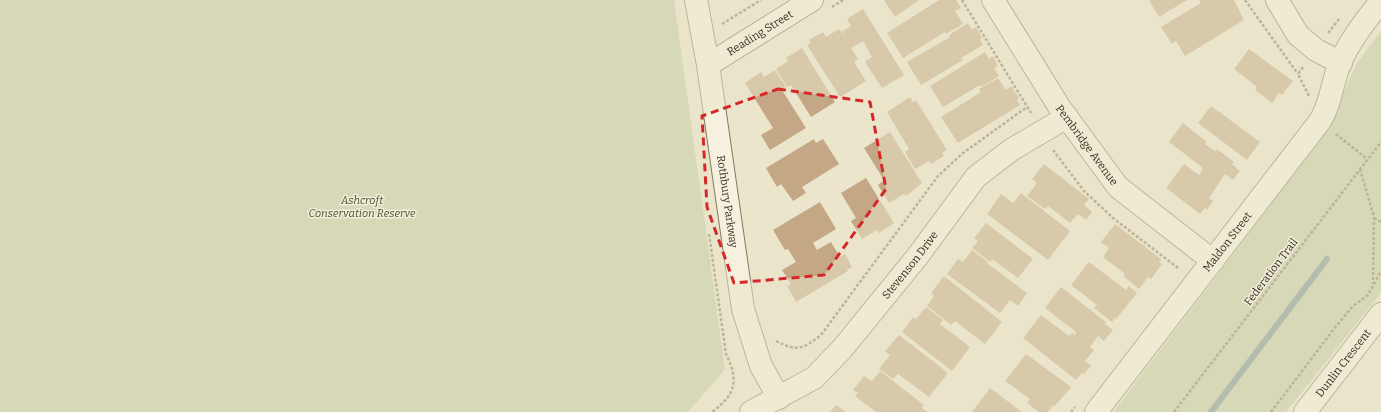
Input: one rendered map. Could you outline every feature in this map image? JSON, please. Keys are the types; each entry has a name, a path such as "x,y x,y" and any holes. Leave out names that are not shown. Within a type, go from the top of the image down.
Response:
{"street":[{"name":"Rothbury Parkway","path":"696,0 716,60 743,310 761,366 779,398"},
{"name":"Reading Street","path":"716,60 812,0"},
{"name":"Pembridge Avenue","path":"994,0 1066,117 1118,188 1213,261"},
{"path":"1277,0 1298,35 1319,41 1340,63"},
{"name":"Maldon Street","path":"1086,409 1213,261 1320,121 1325,114 1340,63 1360,29 1381,1"},
{"name":"Stevenson Drive","path":"751,412 814,378 842,349 917,257 976,176 1011,150 1066,117"},
{"name":"Dunlin Crescent","path":"1305,412 1381,314"}],"path":[{"path":"721,25 761,0"},
{"path":"962,0 1042,131 1084,191 1113,218 1178,268"},
{"path":"1244,0 1298,74 1310,99"},
{"path":"1298,74 1319,41 1327,34 1340,17"},
{"path":"716,60 721,25 720,18"},
{"path":"772,339 789,348 805,347 821,335 938,176 963,153 1027,107"},
{"path":"1320,121 1367,159"},
{"name":"Federation Trail","path":"1174,412 1381,142"},
{"path":"1360,169 1374,217 1373,286"},
{"path":"1374,217 1381,222"},
{"path":"708,228 726,354 732,368 734,383 731,393 712,412"},
{"path":"1174,274 1195,247"},
{"path":"1271,412 1337,324 1353,306 1365,298 1381,271"},
{"path":"1071,412 1086,409"}],"highlighted area":[{"path":"778,89 870,102 886,189 824,275 734,283 707,207 702,116"}],"green space":[{"name":"Ashcroft Conservation Reserve","path":"0,0 674,0 725,369 688,412 0,412"},
{"path":"1381,31 1381,293 1286,412 1113,412 1322,138 1357,63"}],"building":[{"path":"884,0 919,0 895,17"},
{"path":"939,0 956,0 961,8 955,11 963,24 946,34 945,32 903,58 887,33"},
{"path":"1149,0 1187,0 1159,17"},
{"path":"1199,0 1234,0 1244,20 1185,56 1176,41 1172,44 1161,27 1201,3"},
{"path":"863,9 904,75 882,88 865,62 872,57 863,41 851,48 858,59 854,62 866,81 840,97 807,45 811,43 809,40 823,32 826,37 839,29 846,39 842,32 851,26 847,19"},
{"path":"968,23 972,30 976,27 982,38 980,39 983,45 961,58 963,60 921,85 907,62 950,37 949,35"},
{"path":"802,48 835,102 811,117 791,85 787,87 776,69 788,61 786,58"},
{"path":"1249,49 1293,81 1282,95 1279,93 1272,103 1255,90 1257,87 1234,69"},
{"path":"985,52 989,59 993,56 998,66 994,68 999,76 981,87 980,85 943,107 930,86"},
{"path":"775,70 786,87 782,90 806,128 770,150 761,135 773,128 745,83 761,72 764,77"},
{"path":"998,78 1006,90 1011,86 1019,98 1017,100 1020,105 958,143 941,117 981,92 979,89"},
{"path":"910,97 913,102 916,100 947,150 942,153 944,156 931,164 929,161 915,169 905,152 909,149 887,112"},
{"path":"1211,106 1260,142 1247,160 1198,123"},
{"path":"1183,123 1207,142 1205,144 1215,151 1217,149 1234,162 1232,164 1240,171 1233,180 1225,174 1209,198 1213,201 1207,210 1205,208 1200,214 1166,188 1184,164 1199,175 1203,168 1169,142"},
{"path":"890,132 922,183 906,196 904,194 889,203 878,185 884,180 864,148"},
{"path":"814,139 816,143 823,139 839,164 802,187 806,193 793,201 781,184 777,187 766,168"},
{"path":"1044,164 1089,199 1084,205 1092,212 1086,220 1078,214 1070,223 1048,206 1045,209 1027,196 1037,183 1032,179"},
{"path":"866,178 894,223 879,233 877,230 862,239 851,221 856,218 841,193"},
{"path":"1021,193 1070,231 1048,260 987,214 1001,194 1013,203"},
{"path":"820,202 836,229 813,243 817,250 831,242 840,257 845,254 852,267 847,270 848,271 796,302 787,286 791,284 782,270 796,262 788,249 785,250 773,230"},
{"path":"986,223 1033,259 1018,278 992,259 990,262 972,248 978,241 974,238"},
{"path":"1115,224 1161,259 1159,262 1162,264 1151,279 1148,277 1139,289 1123,276 1125,274 1103,257 1109,248 1101,242"},
{"path":"972,250 1027,293 1018,306 1010,300 1000,313 947,274 958,259 963,262"},
{"path":"1089,262 1126,290 1129,286 1137,293 1112,322 1094,308 1097,305 1071,285"},
{"path":"944,276 1002,322 985,344 955,321 951,325 927,306 934,296 931,293"},
{"path":"1061,287 1106,322 1105,324 1113,330 1104,341 1098,336 1090,347 1094,350 1085,361 1091,366 1076,380 1023,338 1041,315 1069,336 1072,333 1075,335 1076,332 1045,308"},
{"path":"926,307 943,320 940,324 970,347 952,371 902,332 913,317 916,319"},
{"path":"899,335 948,373 929,397 898,374 893,379 879,369 890,355 885,351"},
{"path":"1026,354 1071,387 1048,412 1039,412 1027,403 1030,399 1005,381"},
{"path":"880,371 924,405 922,408 928,412 876,412 855,396 858,393 853,390 864,376 872,381"},
{"path":"990,388 1022,412 972,412"},
{"path":"836,405 846,412 830,412"}],"waterway":[{"path":"1211,412 1327,259"}]}
